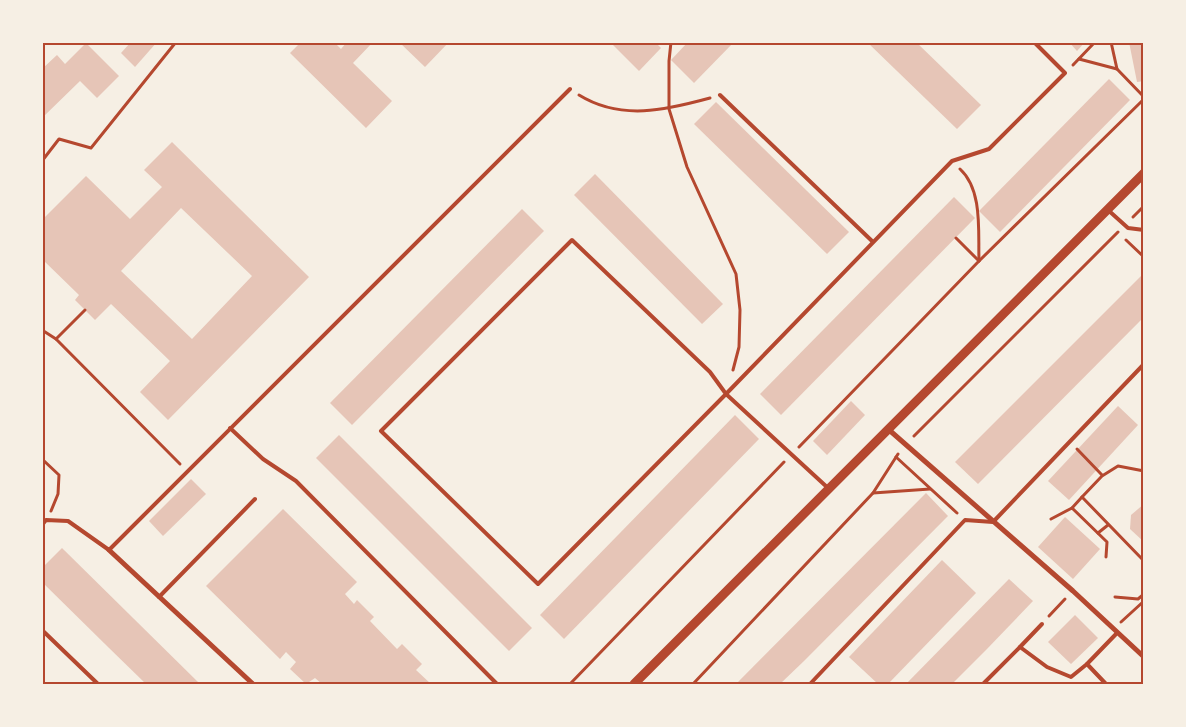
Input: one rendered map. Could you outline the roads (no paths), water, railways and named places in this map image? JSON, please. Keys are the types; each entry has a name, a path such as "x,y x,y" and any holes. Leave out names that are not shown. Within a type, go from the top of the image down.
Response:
{"street":[{"path":"634,684 1144,173"},
{"path":"888,429 1073,591 1144,657"},
{"path":"109,550 252,684"}],"lane":[{"path":"828,488 726,394 710,372 572,240 381,431 538,584 726,394 872,241 952,161 989,149 1065,73 1034,42"},
{"path":"42,525 46,520 68,521 109,550 570,90"},
{"path":"720,95 872,241"},
{"path":"1108,209 1128,228 1144,230"},
{"path":"810,684 965,520 993,522 1144,364"},
{"path":"230,428 263,459 296,481 497,684"},
{"path":"159,597 255,499"},
{"path":"983,684 1042,624"},
{"path":"43,632 98,684"},
{"path":"1020,647 1047,667 1071,677 1087,664 1117,633"},
{"path":"1087,664 1106,684"}]}
